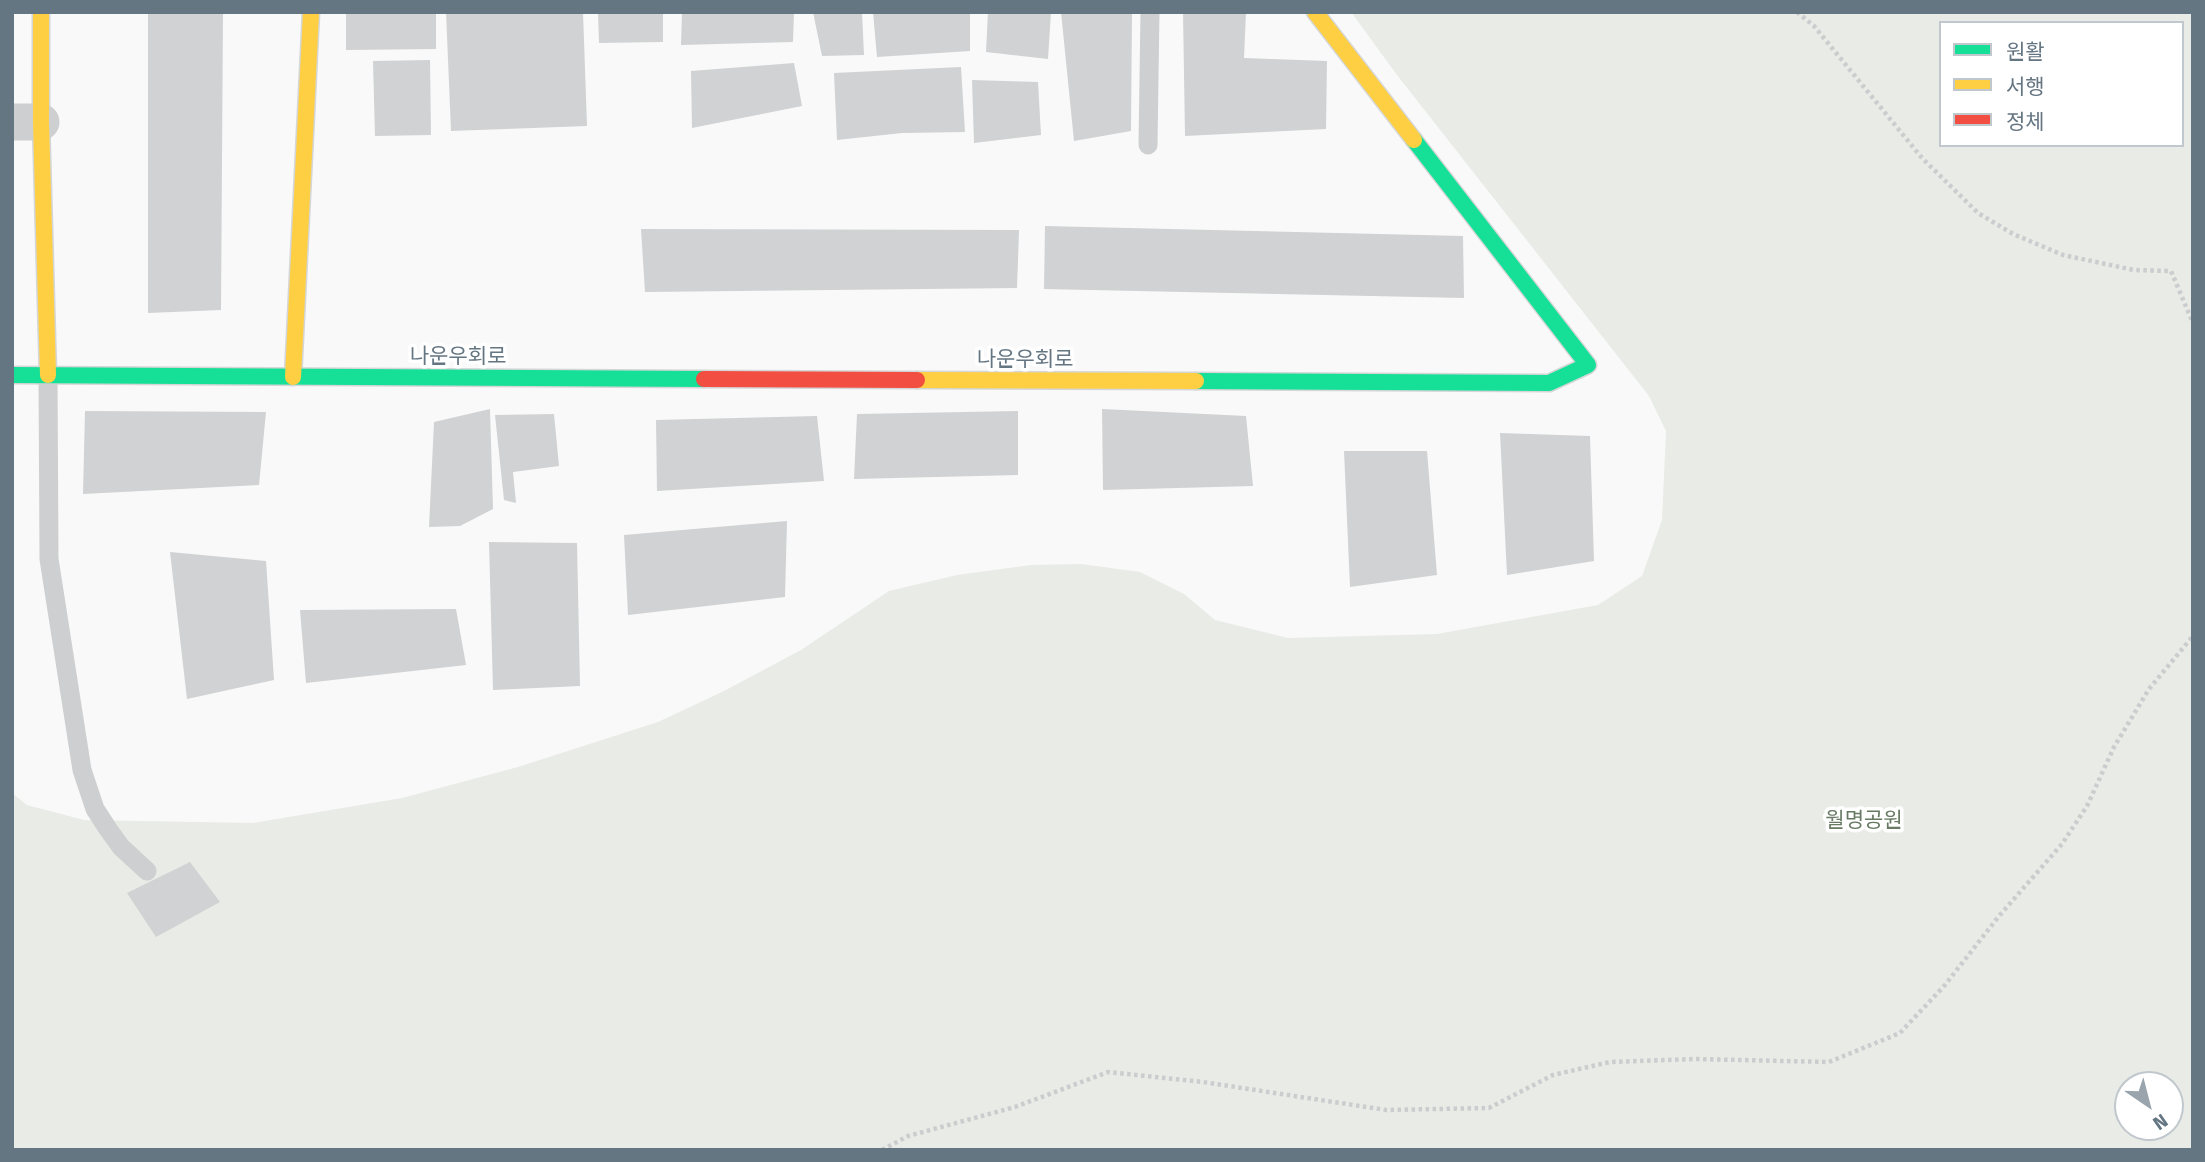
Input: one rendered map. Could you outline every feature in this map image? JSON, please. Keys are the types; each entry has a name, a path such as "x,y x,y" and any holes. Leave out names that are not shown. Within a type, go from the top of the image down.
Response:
{"street":[{"path":"41,12 27,122 48,375"},
{"path":"293,377 311,12"},
{"name":"나운우회로","path":"12,375 1549,383 1588,365 1315,12"}],"lane":[{"path":"1148,145 1150,12"},
{"path":"48,375 49,559 82,770 95,809 108,829 121,847 148,871"}],"path":[{"path":"1797,12 1814,26 1922,158 1978,213 2013,234 2063,255 2134,270 2171,271 2193,323"},
{"path":"882,1150 908,1136 1015,1107 1108,1072 1203,1082 1398,1110 1489,1108 1553,1074 1610,1062 1696,1059 1829,1062 1900,1033 1945,985 1999,916 2062,844 2087,806 2114,747 2149,689 2193,636"}],"green space":[{"name":"월명공원","path":"1351,12 2193,12 2193,1150 12,1150 12,793 27,805 84,820 253,823 402,798 518,767 658,722 801,650 889,591 957,575 1031,565 1081,564 1140,572 1184,594 1215,620 1288,638 1437,634 1598,605 1642,576 1662,520 1666,431 1649,396 1397,75"}],"building":[{"path":"148,12 223,12 221,310 148,313"},
{"path":"346,12 436,12 436,49 346,50"},
{"path":"446,12 583,12 587,126 451,131"},
{"path":"598,12 663,12 663,42 599,43"},
{"path":"682,12 794,12 793,42 681,45"},
{"path":"813,12 862,12 864,55 822,56"},
{"path":"873,12 970,12 970,51 877,57"},
{"path":"988,12 1051,12 1048,59 986,52"},
{"path":"1061,12 1132,12 1131,131 1074,141"},
{"path":"1183,12 1246,12 1244,58 1327,61 1326,129 1185,136"},
{"path":"430,60 431,135 375,136 373,61"},
{"path":"794,63 802,106 692,128 691,71"},
{"path":"961,67 965,132 902,133 837,140 834,73"},
{"path":"972,80 1038,82 1041,135 974,143"},
{"path":"1045,226 1463,236 1464,298 1044,289"},
{"path":"641,229 1019,230 1017,288 645,292"},
{"path":"490,409 493,509 460,526 429,527 434,422"},
{"path":"1102,409 1246,416 1253,486 1103,490"},
{"path":"85,411 266,412 259,485 83,494"},
{"path":"1018,411 1018,475 854,479 857,414"},
{"path":"554,414 559,466 513,472 516,503 504,500 495,415"},
{"path":"817,416 824,481 657,491 656,420"},
{"path":"1500,433 1590,436 1594,561 1507,575"},
{"path":"1344,451 1427,451 1437,575 1350,587"},
{"path":"787,521 785,597 628,615 624,535"},
{"path":"489,542 577,543 580,686 493,690"},
{"path":"170,552 266,561 274,680 187,699"},
{"path":"456,609 466,665 306,683 300,610"},
{"path":"190,862 220,902 156,937 127,893"}],"traffic: fast":[{"path":"1196,381 1549,383 1588,365 1414,140"},
{"path":"12,375 704,379"}],"traffic: slow":[{"path":"41,12 41,122 48,375"},
{"path":"293,377 311,12"},
{"path":"1315,12 1414,140"},
{"path":"917,380 1196,381"}],"traffic: jam":[{"path":"704,379 917,380"}]}
